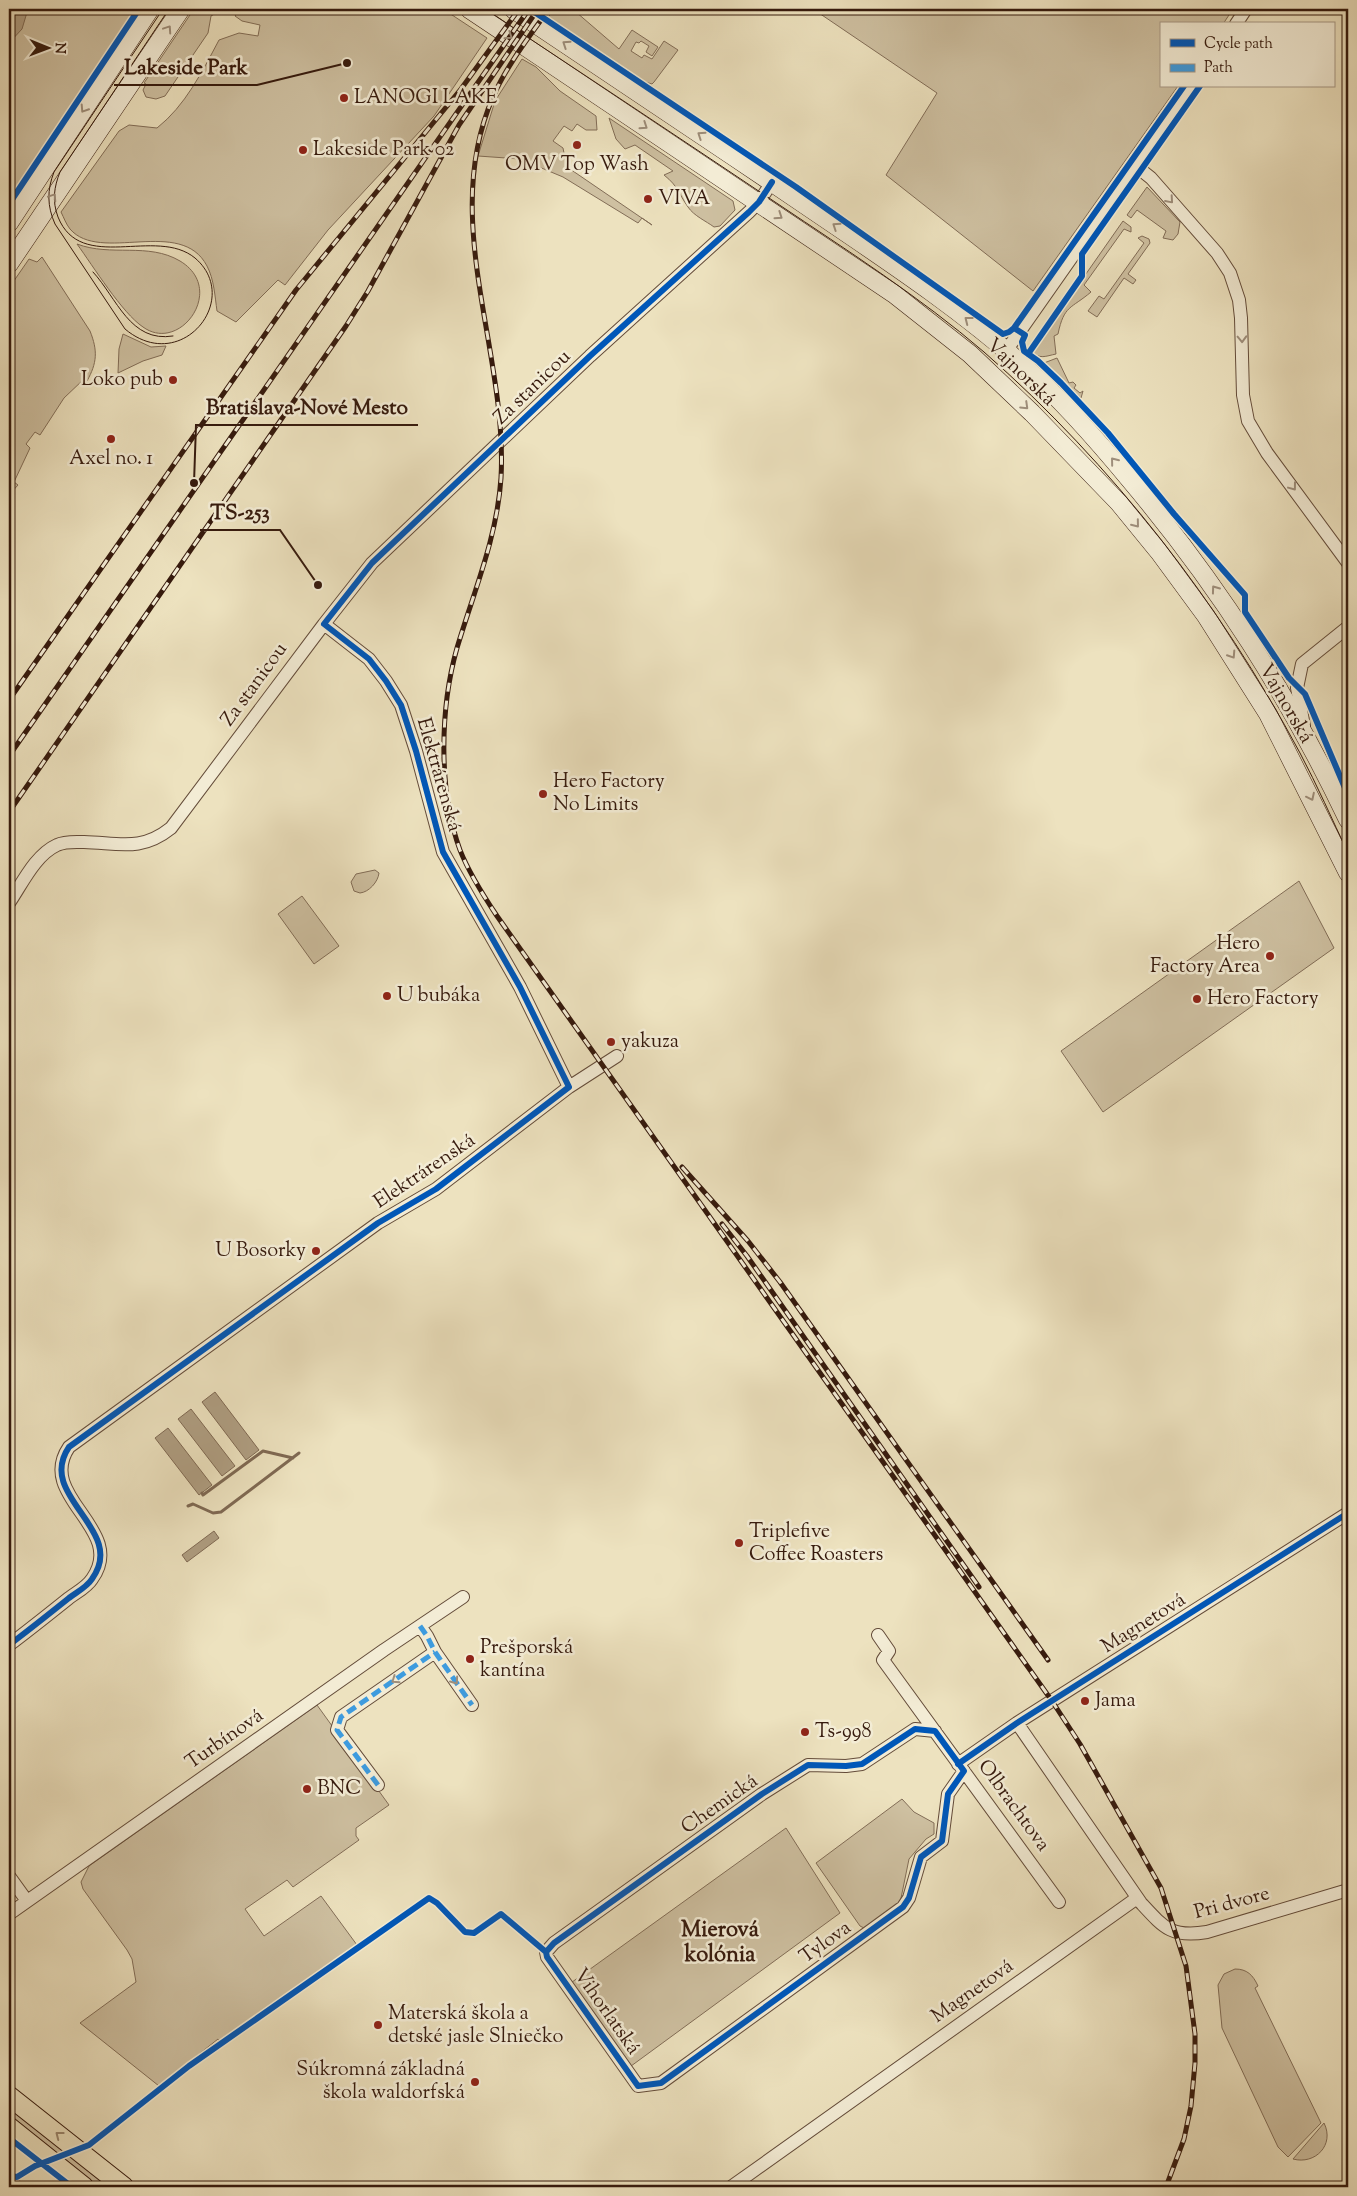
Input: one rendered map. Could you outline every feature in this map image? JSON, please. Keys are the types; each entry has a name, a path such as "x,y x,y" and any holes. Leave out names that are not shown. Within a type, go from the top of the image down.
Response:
{"main road":[{"path":"9,223 150,9"},
{"path":"9,264 181,9"},
{"name":"Vajnorská","path":"469,9 759,202 914,309 990,372 1103,484 1191,595 1268,714 1348,873"},
{"name":"Vajnorská","path":"513,9 906,273 1006,351 1079,419 1174,534 1239,623 1305,734 1348,820"},
{"path":"990,372 1006,351"},
{"path":"9,2096 124,2187"},
{"path":"9,2127 84,2187"}],"street":[{"path":"1237,22 1246,9"},
{"path":"1006,351 1191,88"},
{"path":"1136,166 1151,178 1222,258 1230,273 1239,300 1243,395 1248,422 1267,453 1348,563"},
{"name":"Za stanicou","path":"9,903 36,863 57,845 71,842 141,844 154,841 171,828 372,563 590,356 759,202 772,182"},
{"name":"Elektrárenská","path":"324,624 369,659 401,705 444,852 520,987 569,1088"},
{"path":"1305,734 1297,688 1302,664 1348,627"},
{"name":"Elektrárenská","path":"9,1645 89,1582 98,1566 100,1552 96,1535 62,1480 63,1462 69,1447 378,1223 436,1189 569,1088 617,1056"},
{"name":"Magnetová","path":"961,1767 1017,1723 1348,1513"},
{"name":"Turbínová","path":"9,1914 463,1597"},
{"path":"420,1626 435,1652 472,1705"},
{"name":"Olbrachtova","path":"878,1634 889,1651 883,1660 1059,1902"},
{"path":"378,1785 337,1730 341,1717 435,1652"},
{"path":"1017,1723 1137,1898"},
{"name":"Chemická","path":"547,1957 546,1952 554,1943 762,1794 808,1765 846,1766 862,1764 915,1729 935,1732"},
{"name":"Tylova","path":"638,2086 661,2083 903,1907 909,1898 921,1857 942,1841 948,1794 961,1767"},
{"path":"9,1876 27,1901"},
{"name":"Pri dvore","path":"1137,1898 1166,1928 1186,1935 1207,1932 1348,1890"},
{"name":"Magnetová","path":"731,2187 1137,1898"},
{"name":"Vihorlatská","path":"547,1957 638,2086"},
{"path":"9,2177 16,2187"}],"shaded area":[{"path":"9,9 136,9 9,198"},
{"path":"9,9 28,9 22,29 9,43"},
{"path":"194,9 223,9 211,16 208,33 165,96 156,99 146,97 143,90 146,84 144,83"},
{"path":"240,9 443,9 487,38 434,116 328,230 285,285 278,280 236,322 217,311 214,288 209,271 195,251 179,244 160,242 100,243 83,239 70,229 61,212 119,131 129,125 157,128 167,119 192,88 219,40 239,33 258,36 260,25 242,21 235,16"},
{"path":"555,9 578,9 576,12 619,49 632,30 658,47 652,56 646,52 649,46 641,41 639,43 636,42 631,51 642,58 644,55 652,59 664,41 678,50 652,84 645,82 548,17"},
{"path":"813,9 1233,9 1224,22 1160,22 1160,88 1177,88 1033,291 886,175 937,93"},
{"path":"522,59 536,67 560,91 596,116 597,130 586,130 577,124 572,131 564,126 553,141 563,148 566,163 570,169 642,218 638,223 563,177 520,159 478,156 495,101"},
{"path":"609,118 733,201 735,210 720,226 714,227 697,216 688,207 673,183 664,175 673,171 635,145 625,149 616,139"},
{"path":"1147,187 1180,222 1178,234 1173,240 1163,238 1166,231 1137,210 1131,218 1127,215"},
{"path":"1123,221 1131,227 1131,232 1124,229 1084,285 1091,292 1066,312 1058,334 1054,336 1056,354 1043,357 1037,356 1032,351"},
{"path":"1142,236 1149,239 1150,243 1128,274 1136,280 1133,284 1124,278 1097,317 1088,311 1099,296 1104,299 1144,243 1138,238"},
{"path":"77,244 90,248 155,252 168,255 180,261 193,273 199,287 199,301 193,315 183,325 171,332 157,333 143,327 117,300"},
{"path":"42,257 90,331 95,357 93,368 87,381 84,379 64,398 40,435 35,432 26,444 30,448 14,482 18,485 9,495 9,288 29,259 37,262"},
{"path":"123,334 151,347 166,346 162,355 143,361 118,373 119,349"},
{"path":"1057,358 1069,383 1073,382 1076,385 1074,388 1080,393 1083,391 1081,398 1044,363"},
{"path":"375,870 379,873 377,880 367,891 360,893 354,891 351,882 356,874"},
{"name":"Hero Factory","path":"1299,881 1334,948 1103,1112 1061,1051"},
{"path":"302,896 339,946 314,964 278,914"},
{"path":"215,1392 259,1450 246,1460 202,1402"},
{"path":"191,1409 235,1466 222,1476 178,1419"},
{"path":"168,1428 212,1485 199,1495 155,1438"},
{"path":"214,1531 219,1538 187,1562 182,1555"},
{"path":"317,1705 389,1805 356,1828 356,1836 359,1840 293,1887 287,1880 245,1909 264,1936 321,1896 357,1945 219,2041 218,2039 159,2086 80,2023 136,1982 132,1959 83,1889 81,1882 89,1866"},
{"path":"902,1799 914,1812 934,1823 934,1834 926,1839 909,1859 900,1903 866,1929 860,1926 816,1863"},
{"path":"786,1828 840,1913 627,2069 568,1985"},
{"path":"1235,1969 1246,1971 1256,1982 1258,1986 1255,1988 1321,2123 1288,2157 1278,2147 1222,2028 1218,1985 1224,1974"},
{"path":"9,2103 114,2187 96,2187 9,2118"},
{"path":"1324,2123 1327,2139 1321,2152 1309,2159 1293,2159"}],"waterway":[{"path":"202,1493 203,1495 263,1451 293,1458"},
{"path":"188,1506 193,1504 213,1513 221,1512 299,1453"}],"tram line":[{"path":"163,9 54,172 49,198 50,211 55,224 125,329 146,341 166,344 184,338 199,326 209,311 212,293 208,275 195,258 179,249 160,246 101,247 84,243 69,234 58,217 54,200 56,183 60,172 169,9"},
{"path":"485,9 883,275 960,332 1031,395 1076,441 1160,538 1235,643 1300,753 1348,853"},
{"path":"93,272 135,326 146,333 158,336 173,336"}],"railway":[{"path":"9,700 296,290 461,89 519,9"},
{"path":"9,756 529,9"},
{"path":"9,812 346,326 368,291 459,125 538,9"},
{"path":"549,9 512,62 493,97 478,144 472,191 474,239 479,286 495,382 500,430 501,478 499,500 490,543 457,648 447,696 444,749 445,776 453,827 460,850 468,867 497,916 1052,1701 1080,1744 1161,1888 1186,1966 1195,2034 1195,2063 1191,2106 1184,2139 1166,2187"},
{"path":"682,1167 748,1241 780,1282 1048,1660"},
{"path":"722,1224 747,1256 979,1587"}],"marked path":[{"path":"420,1626 435,1652 472,1705"},
{"path":"378,1785 337,1730 341,1717 435,1652"}],"cycle path":[{"path":"9,204 139,9"},
{"path":"530,9 796,187 1003,334 1014,328 1183,88"},
{"path":"1028,354 1082,276 1082,254 1199,88"},
{"path":"9,1645 82,1589 92,1579 100,1561 99,1544 92,1528 71,1498 63,1482 62,1465 69,1447 378,1223 436,1189 569,1087 520,987 443,852 416,751 401,705 369,659 324,624 372,563 590,356 749,212 759,202 772,182"},
{"path":"1014,328 1025,335 1022,342 1024,351 1038,361 1061,383 1108,433 1174,514 1245,595 1245,612 1289,678 1305,694 1348,795"},
{"path":"958,1764 1017,1723 1348,1513"},
{"path":"915,1729 935,1731 964,1771 948,1794 942,1841 921,1857 909,1898 903,1907 661,2083 638,2086 547,1957 546,1952 554,1943 762,1794 808,1765 846,1766 862,1764 915,1729"},
{"path":"9,2176 17,2177 35,2166 89,2145 189,2066 429,1898 437,1903 465,1932 474,1933 501,1914 546,1952"},
{"path":"9,2138 72,2187"}],"place":[{"name":"Lakeside Park","path":"347,63"},
{"name":"LANOGI LAKE","path":"344,98"},
{"name":"OMV Top Wash","path":"577,145"},
{"name":"Lakeside Park 02","path":"303,150"},
{"name":"VIVA","path":"648,199"},
{"name":"Loko pub","path":"173,380"},
{"name":"Axel no. 1","path":"111,439"},
{"name":"Bratislava-Nové Mesto","path":"194,483"},
{"name":"TS-253","path":"318,585"},
{"name":"Hero Factory No Limits","path":"543,794"},
{"name":"Hero Factory Area","path":"1270,956"},
{"name":"U bubáka","path":"387,996"},
{"name":"Hero Factory","path":"1197,999"},
{"name":"yakuza","path":"611,1042"},
{"name":"U Bosorky","path":"316,1251"},
{"name":"Triplefive Coffee Roasters","path":"739,1543"},
{"name":"Prešporská kantína","path":"470,1659"},
{"name":"Jama","path":"1085,1701"},
{"name":"Ts-998","path":"805,1732"},
{"name":"BNC","path":"307,1789"},
{"name":"Materská škola a detské jasle Slniečko","path":"378,2025"},
{"name":"Súkromná základná škola waldorfská","path":"475,2082"}],"district":[{"name":"Mierová kolónia","path":"720,1944"}]}
